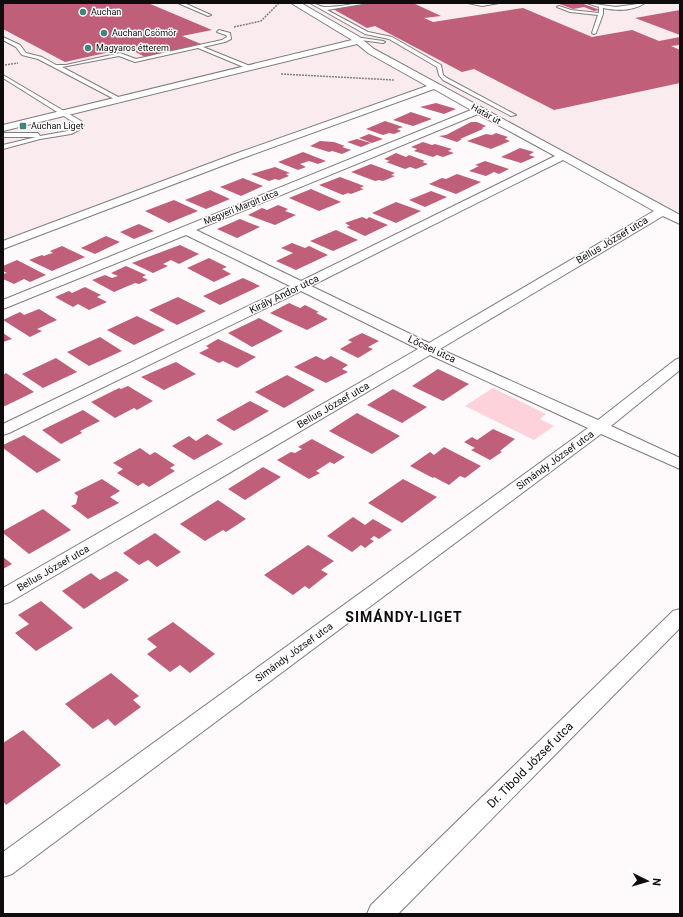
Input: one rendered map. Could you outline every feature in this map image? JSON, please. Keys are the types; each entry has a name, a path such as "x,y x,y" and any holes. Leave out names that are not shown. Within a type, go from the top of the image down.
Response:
{"street":[{"name":"Határ út","path":"295,3 357,40 371,51 430,87 479,110 674,216"},
{"path":"3,128 235,72 248,67 357,40"},
{"path":"3,245 236,157 430,87"},
{"name":"Megyeri Margit utca","path":"3,305 479,110"},
{"name":"Király Andor utca","path":"3,430 564,156"},
{"name":"Bellus József utca","path":"3,597 429,349 674,216"},
{"name":"Lőcsei utca","path":"186,230 429,349 680,464"},
{"name":"Simándy József utca","path":"3,866 600,427 680,363"},
{"name":"Dr. Tibold József utca","path":"380,914 680,616"}],"lane":[{"path":"180,3 209,15"},
{"path":"312,3 367,33 390,38 439,66 441,75 445,79 513,115"},
{"path":"322,9 366,3"},
{"path":"470,3 482,6 497,3"},
{"path":"589,3 600,7 621,9 643,3"},
{"path":"559,6 570,11 601,14"},
{"path":"594,34 602,10 600,7"},
{"path":"55,66 66,66 120,54 135,62 227,40 229,36 221,32"},
{"path":"3,38 18,46 24,54 40,58 120,100"},
{"path":"357,40 401,45"},
{"path":"200,47 248,67"},
{"path":"3,76 79,122 81,125 73,131 49,135 3,147"},
{"path":"3,135 49,135"}],"path":[{"path":"221,32 233,27 261,21 280,3"},
{"path":"278,74 412,81 430,87"}],"shaded area":[{"path":"3,3 599,3 609,6 623,3 680,3 680,213 441,85 3,250"},
{"path":"493,388 546,414 540,419 554,426 534,440 465,406"}],"building":[{"name":"Auchan Csömör","path":"3,3 148,3 212,30 182,36 201,44 145,57 128,48 65,62 3,29"},
{"path":"372,3 413,3 441,16 424,18 433,22 523,8 592,37 632,30 659,41 680,37 680,45 671,46 680,50 680,83 554,110 474,69 462,72 375,26 367,28 333,9"},
{"path":"557,3 581,3 600,10 594,11 584,7 573,9"},
{"path":"680,10 680,35 635,18"},
{"path":"436,103 456,109 444,114 420,107"},
{"path":"411,112 432,119 413,126 393,120"},
{"path":"385,121 403,127 397,129 401,131 394,134 389,133 383,135 366,129"},
{"path":"471,122 477,122 486,126 457,142 439,136 446,135"},
{"path":"496,133 508,137 505,139 510,141 491,149 467,141 486,134 492,135"},
{"path":"369,134 383,139 372,143 359,138"},
{"path":"357,139 371,143 361,147 347,142"},
{"path":"320,141 334,142 351,150 342,154 332,151 329,152 310,146"},
{"path":"423,142 452,149 448,151 454,153 443,157 437,155 433,157 414,151 417,149 411,147"},
{"path":"520,148 534,152 529,155 535,157 521,163 501,157"},
{"path":"303,152 326,161 318,164 309,161 300,164 306,167 298,170 278,162"},
{"path":"396,153 406,157 409,155 425,161 422,162 428,164 416,169 410,167 405,169 386,162 390,161 384,159"},
{"path":"485,161 509,169 499,174 494,172 486,176 469,171 479,166 475,165"},
{"path":"371,164 395,173 391,175 395,176 383,181 375,181 351,172"},
{"path":"275,167 290,173 286,174 289,176 279,180 275,179 269,181 251,174"},
{"path":"457,174 481,182 456,194 429,184 442,178 446,179"},
{"path":"340,177 364,186 360,188 364,189 351,194 348,193 343,195 319,185"},
{"path":"243,178 263,186 241,196 220,187"},
{"path":"311,189 341,202 319,211 289,198"},
{"path":"210,190 230,199 206,209 185,200"},
{"path":"431,191 447,197 425,207 409,200"},
{"path":"174,200 198,211 169,223 145,211"},
{"path":"396,202 421,211 396,223 372,213"},
{"path":"278,205 288,209 285,211 296,215 275,225 248,215 262,208 267,210"},
{"path":"362,217 367,219 369,217 388,225 365,236 346,227 350,226 345,223"},
{"path":"240,219 260,227 237,238 217,229"},
{"path":"139,224 154,231 134,239 120,232"},
{"path":"336,230 358,240 333,251 310,241"},
{"path":"106,236 120,242 95,254 81,248"},
{"path":"292,243 305,248 309,246 328,255 296,270 276,261 293,253 281,248"},
{"path":"180,245 199,254 179,264 171,260 163,264 168,266 153,273 132,263"},
{"path":"62,246 85,257 52,271 29,260 53,253 50,251"},
{"path":"209,258 227,267 222,269 231,274 214,282 187,268"},
{"path":"17,260 46,275 30,282 24,279 14,284 3,279 3,274 7,273 3,271 3,266"},
{"path":"126,266 146,275 142,277 148,280 139,284 135,283 114,292 92,280 105,275 112,278 118,276 111,273"},
{"path":"243,278 260,286 220,305 203,296"},
{"path":"85,287 101,295 97,297 107,302 89,310 78,304 73,307 55,297 69,291 72,293"},
{"path":"178,297 206,311 177,325 149,310"},
{"path":"289,303 300,308 305,305 319,312 316,313 328,319 307,330 270,313"},
{"path":"39,309 57,320 37,329 42,331 30,337 3,320 20,312 24,315"},
{"path":"137,316 165,330 134,345 107,330"},
{"path":"259,318 283,331 252,347 228,333"},
{"path":"3,333 12,339 3,342"},
{"path":"362,333 379,341 368,347 373,349 358,358 340,349 352,342 348,340"},
{"path":"100,337 122,351 89,366 67,352"},
{"path":"218,339 256,357 237,368 223,361 219,363 199,353 209,348 206,346"},
{"path":"316,356 324,360 331,356 348,365 342,369 348,372 326,383 294,367"},
{"path":"56,358 77,372 43,388 22,374"},
{"path":"176,362 196,374 164,390 141,377"},
{"path":"438,369 469,384 443,401 412,386"},
{"path":"6,373 34,392 3,407 3,375"},
{"path":"287,375 315,390 284,408 255,392"},
{"path":"128,386 153,401 137,410 134,408 115,418 91,402 119,388 121,389"},
{"path":"393,389 427,407 402,423 367,405"},
{"path":"250,401 269,411 234,431 216,420"},
{"path":"83,410 100,421 80,431 82,433 61,444 42,430"},
{"path":"357,413 400,436 372,454 329,431"},
{"path":"493,429 515,439 500,451 502,452 490,460 471,450 475,448 464,442 472,437 477,440"},
{"path":"207,434 223,444 194,460 172,446 189,436 196,441"},
{"path":"24,435 61,460 37,473 3,448 3,445"},
{"path":"312,439 345,457 334,464 330,462 316,471 320,473 309,479 277,460 291,452 295,453 302,449 298,447"},
{"path":"444,447 481,466 465,478 460,476 449,485 410,466 430,452 434,455"},
{"path":"140,448 150,455 155,452 175,465 170,468 175,471 149,487 143,483 138,486 117,473 123,469 113,463"},
{"path":"263,467 281,477 245,500 228,489"},
{"path":"102,479 120,491 110,497 119,503 88,519 71,506 76,504 78,496 74,493"},
{"path":"403,479 437,497 402,523 368,503"},
{"path":"218,500 246,519 226,532 223,530 205,541 180,524"},
{"path":"43,509 71,530 29,554 3,533 3,531"},
{"path":"353,517 365,525 373,519 392,530 379,539 374,536 370,539 374,541 365,548 361,545 352,552 327,536"},
{"path":"155,533 181,552 157,567 148,560 139,565 123,553"},
{"path":"308,545 334,561 321,570 328,574 309,589 305,586 293,595 264,575"},
{"path":"3,557 12,564 3,569"},
{"path":"116,571 129,580 84,609 62,591 91,573 100,580"},
{"path":"41,601 73,628 36,651 15,633 29,624 18,615"},
{"path":"173,622 215,654 190,673 180,665 170,672 147,654 157,647 147,639"},
{"path":"111,673 139,696 133,700 141,707 115,726 108,719 93,729 65,704"},
{"path":"23,730 61,765 6,805 3,801 3,743"}],"place":[{"name":"Auchan","path":"83,12"},
{"name":"Auchan Csömör","path":"104,33"},
{"name":"Magyaros étterem","path":"88,48"},
{"name":"Auchan Liget","path":"23,126"}],"district":[{"name":"SIMÁNDY-LIGET","path":"404,617"}]}
